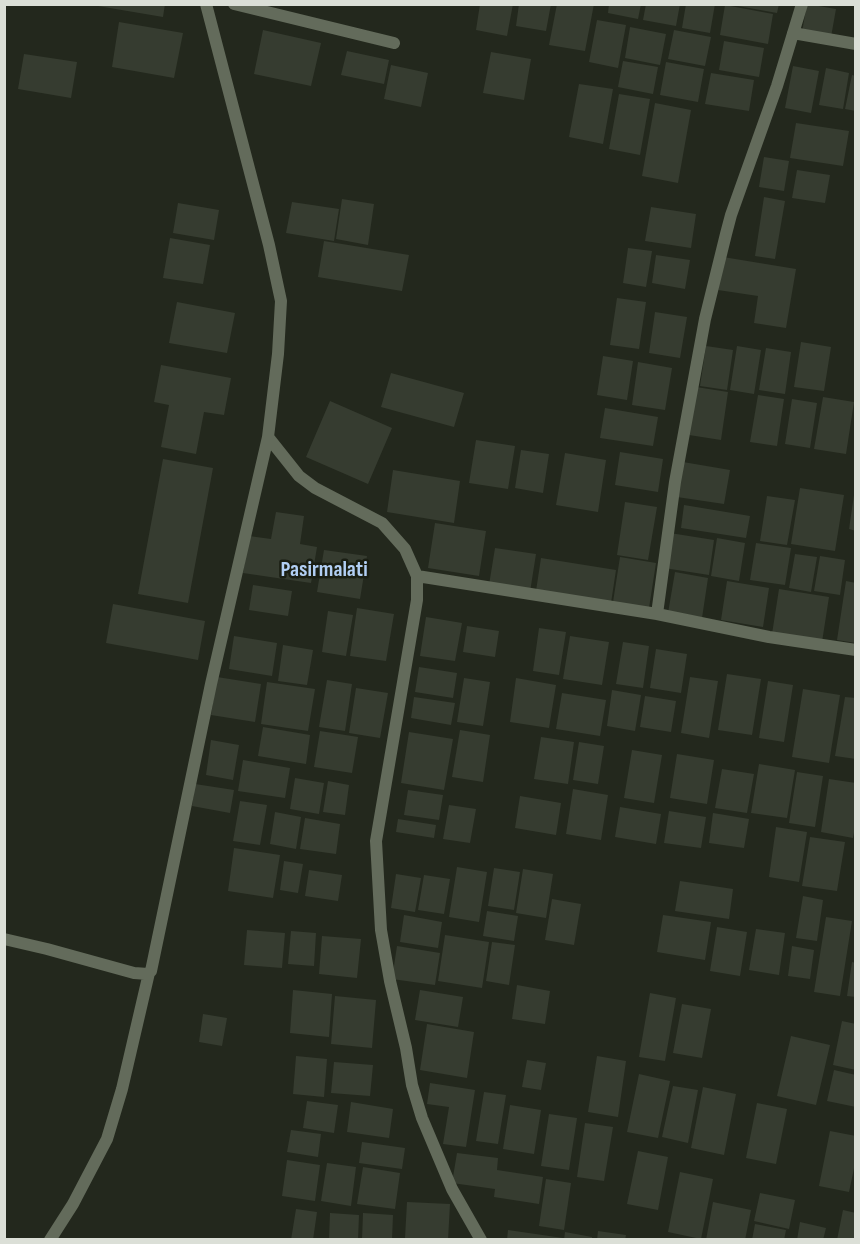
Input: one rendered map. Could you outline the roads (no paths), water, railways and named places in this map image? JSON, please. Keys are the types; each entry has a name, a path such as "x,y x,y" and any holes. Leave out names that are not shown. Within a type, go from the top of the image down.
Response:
{"street":[{"path":"50,1239 73,1204 107,1139 122,1089 158,942 213,672 268,437 278,354 281,301 269,245 206,4"},
{"path":"234,4 394,43"},
{"path":"657,614 675,482 705,319 731,215 777,86 802,4"},
{"path":"793,33 855,44"},
{"path":"268,437 299,477 315,488 382,523 405,549 417,576 417,600 376,841 381,930 412,1085 422,1118 452,1189 481,1239"},
{"path":"417,576 657,614 769,637 855,650"},
{"path":"4,939 134,973 149,973"}],"district":[{"name":"Pasirmalati","path":"324,570"}]}
